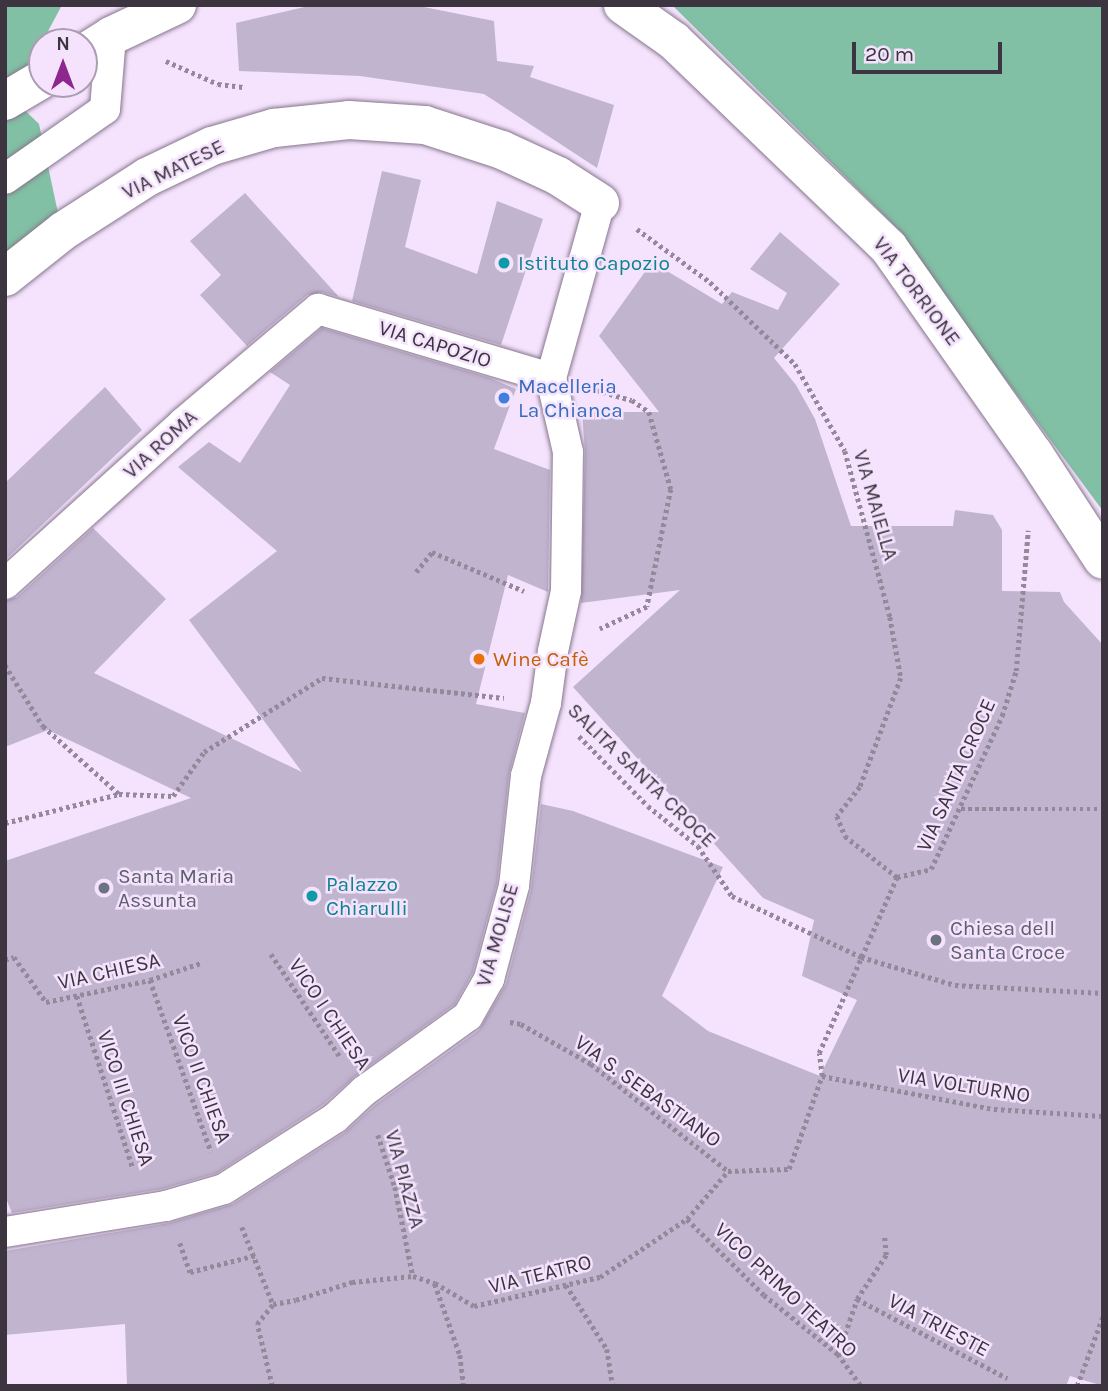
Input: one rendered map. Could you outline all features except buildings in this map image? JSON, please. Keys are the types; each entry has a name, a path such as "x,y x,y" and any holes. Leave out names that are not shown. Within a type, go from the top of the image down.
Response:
{"street":[{"path":"98,45 177,5"},
{"name":"VIA TORRIONE","path":"623,5 684,50 889,248 1034,454 1103,561"},
{"path":"5,101 28,87"},
{"name":"VIA MATESE","path":"5,277 63,231 147,177 212,146 274,128 348,120 425,125 502,150 558,176 600,203"}],"lane":[{"path":"5,179 105,109 98,45"},
{"path":"551,378 600,203"},
{"name":"VIA CAPOZIO","path":"318,309 551,378"},
{"name":"VIA ROMA","path":"5,584 183,423 318,309"},
{"name":"VIA MOLISE","path":"5,1232 156,1208 224,1189 335,1118 364,1091 468,1016 489,979 514,886 526,776 546,704 553,651 566,592 568,452 551,378"}],"path":[{"name":"VIA MAIELLA","path":"600,203 710,282 795,364 845,451 878,567 901,678 860,787 837,816 845,836 897,877"},
{"path":"551,378 632,400 649,412 671,489 647,607 553,651"},
{"name":"VIA SANTA CROCE","path":"897,877 931,869 1002,716 1016,671 1028,522"},
{"path":"416,572 432,552 506,583"},
{"path":"5,665 43,726 119,794"},
{"path":"5,823 119,794 173,796 204,752 321,678 478,694"},
{"name":"SALITA SANTA CROCE","path":"546,704 648,806 698,846 732,896 861,957 955,985 1103,993"},
{"path":"961,809 1103,809"},
{"path":"728,1171 789,1169 821,1076 819,1053 897,877"},
{"name":"VICO I CHIESA","path":"271,954 364,1091"},
{"name":"VIA CHIESA","path":"5,960 14,957 46,1002 150,980 201,963"},
{"name":"VICO II CHIESA","path":"150,980 224,1189 256,1255 272,1304"},
{"name":"VICO III CHIESA","path":"77,996 156,1208 190,1272 256,1255"},
{"name":"VIA S. SEBASTIANO","path":"468,1016 521,1024 591,1064 728,1171"},
{"name":"VIA VOLTURNO","path":"821,1076 994,1109 1103,1116"},
{"name":"VIA PIAZZA","path":"364,1091 395,1188 413,1276"},
{"name":"VIA TEATRO","path":"413,1276 435,1283 474,1306 600,1277 687,1219 728,1171"},
{"name":"VICO PRIMO TEATRO","path":"687,1219 764,1295 838,1354 861,1386"},
{"path":"838,1354 857,1300 886,1255 884,1234"},
{"path":"272,1386 257,1324 272,1304 296,1300 352,1282 413,1276"},
{"path":"435,1283 460,1355 464,1386"},
{"path":"566,1285 607,1349 613,1386"},
{"name":"VIA TRIESTE","path":"857,1300 1007,1378"},
{"path":"1077,1386 1103,1316"}],"green space":[{"path":"5,5 62,5 50,28 28,28 28,67 5,88"},
{"path":"672,5 1103,5 1103,511 960,318 902,233"},
{"path":"5,91 39,124 58,213 5,255"}],"place":[{"name":"Istituto Capozio","path":"504,263"},
{"name":"Macelleria La Chianca","path":"504,398"},
{"name":"Wine Cafè","path":"479,659"},
{"name":"Santa Maria Assunta","path":"104,888"},
{"name":"Palazzo Chiarulli","path":"312,896"},
{"name":"Chiesa dell Santa Croce","path":"936,940"}]}
